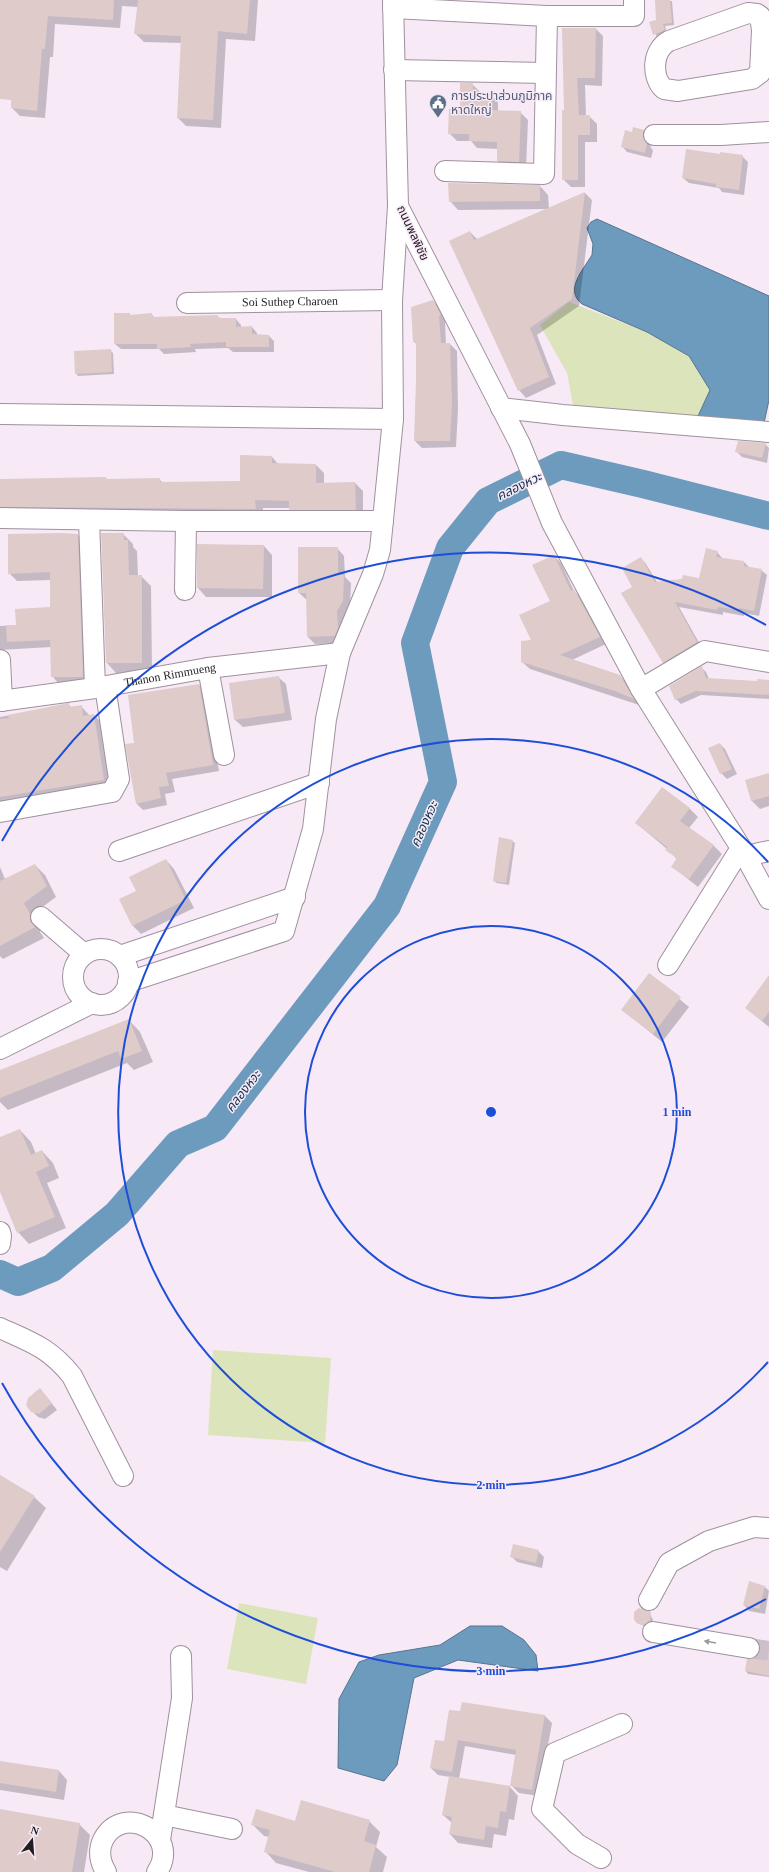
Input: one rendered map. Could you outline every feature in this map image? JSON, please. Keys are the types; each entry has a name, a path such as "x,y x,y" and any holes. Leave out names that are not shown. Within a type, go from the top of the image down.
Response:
{"street":[{"path":"393,4 547,16 634,16 634,0"},
{"name":"ถนนพลพิชัย","path":"393,4 398,206 520,444 552,523 641,689 743,852 769,899"},
{"path":"748,13 760,16 766,30 760,73 752,79 678,91 664,89 656,80 656,55 663,45 669,41 748,13"},
{"path":"445,171 544,174 547,16"},
{"path":"394,70 545,73"},
{"path":"654,135 721,136 769,132"},
{"path":"128,982 284,931 313,829 326,719 340,653 373,574 380,550 393,419 392,300 398,206"},
{"name":"Soi Suthep Charoen","path":"187,303 392,300"},
{"path":"501,408 563,415 769,431"},
{"path":"0,414 393,419"},
{"path":"0,518 186,521 383,521"},
{"path":"0,812 112,792 119,779 100,687 89,520"},
{"path":"185,590 186,521"},
{"path":"641,689 705,651 769,662"},
{"name":"Thanon Rimmueng","path":"1,701 100,687 208,668 340,653"},
{"path":"0,660 1,701"},
{"path":"208,668 224,755"},
{"path":"119,851 319,784"},
{"path":"668,966 743,852 769,851"},
{"path":"120,956 291,906"},
{"path":"41,917 84,954"},
{"path":"102,949 112,951 120,956 128,973 128,982 122,995 110,1003 101,1004 92,1003 78,993 73,977 78,961 84,954 92,950 102,949"},
{"path":"0,1050 92,1003"},
{"path":"0,1328 25,1338 47,1350 60,1361 72,1376 124,1476"},
{"path":"649,1600 669,1563 709,1541 754,1527 769,1528"},
{"path":"652,1632 749,1648"},
{"path":"157,1872 163,1858 160,1840 182,1698 180,1656"},
{"path":"601,1858 577,1844 542,1809 555,1753 622,1724"},
{"path":"164,1815 232,1829"},
{"path":"106,1872 102,1866 100,1855 101,1845 106,1835 114,1828 124,1823 140,1824 154,1832 160,1840"}],"green space":[{"path":"569,302 647,332 689,356 710,390 698,416 573,405 567,373 540,325"},
{"path":"213,1350 331,1358 325,1443 208,1435"},
{"path":"239,1603 318,1618 306,1684 227,1669"}],"water":[{"path":"597,219 769,296 769,400 764,423 698,416 710,390 689,356 647,332 582,304 577,298 575,286 577,280 592,255 593,244 587,228 591,222"},
{"path":"470,1626 502,1626 524,1640 536,1655 538,1671 458,1660 414,1678 397,1765 384,1781 338,1768 339,1699 359,1662 379,1655 440,1645"}],"building":[{"path":"0,0 114,0 113,20 48,16 45,49 42,49 37,111 11,108 11,100 0,99"},
{"path":"138,0 250,0 247,34 218,31 213,120 177,118 181,36 134,34"},
{"path":"655,0 670,0 672,23 663,24 665,30 653,35 649,22 656,20"},
{"path":"562,28 596,28 595,78 577,78 579,115 590,115 590,135 578,135 578,180 562,180 562,110 564,110"},
{"path":"460,83 473,83 473,93 491,94 490,110 521,111 519,162 497,161 497,142 469,141 469,134 448,134 449,109 460,109"},
{"path":"633,127 644,130 643,135 647,144 645,153 621,147 625,130 632,132"},
{"path":"686,149 720,154 720,152 743,155 739,190 716,187 716,184 682,178"},
{"path":"448,183 540,185 540,201 449,202"},
{"path":"585,192 572,299 530,328 549,377 518,391 449,241 470,231 474,240"},
{"path":"433,300 441,315 439,316 441,343 450,343 452,403 450,441 414,441 416,342 413,342 411,307"},
{"path":"114,313 130,313 130,315 152,313 152,317 218,315 218,318 236,318 236,327 252,326 252,334 269,335 269,347 226,347 226,342 190,344 191,347 157,349 157,344 114,344"},
{"path":"111,349 112,372 75,374 74,351"},
{"path":"738,441 766,443 762,458 735,452"},
{"path":"240,455 272,456 272,463 316,464 316,483 355,482 356,510 289,510 289,501 255,500 256,509 0,507 0,479 106,477 106,479 160,478 160,482 240,481"},
{"path":"101,533 124,533 124,540 128,540 129,575 142,575 142,663 106,663"},
{"path":"8,534 78,534 83,677 51,677 50,640 7,642 6,625 16,625 15,609 50,607 50,572 8,574"},
{"path":"197,544 264,545 263,589 197,588"},
{"path":"298,547 338,547 338,575 344,575 343,601 337,611 338,628 335,636 307,637 306,593 298,593"},
{"path":"706,548 718,551 716,557 744,561 744,566 762,569 754,611 739,608 739,610 718,607 717,610 675,602 697,642 663,663 621,593 632,587 622,568 641,557 655,582 682,579 683,575 699,578"},
{"path":"554,555 571,591 574,589 600,637 560,655 620,675 634,699 615,691 521,662 521,641 531,640 519,615 550,601 532,565"},
{"path":"702,666 706,678 757,681 757,679 769,680 769,695 696,691 675,700 669,686"},
{"path":"279,676 285,713 234,720 229,683"},
{"path":"199,684 213,765 166,773 169,786 159,787 161,798 136,804 125,744 134,743 128,695"},
{"path":"69,703 69,707 82,705 83,716 94,714 104,780 0,797 0,719 9,718 8,715"},
{"path":"720,743 732,769 720,774 708,748"},
{"path":"769,773 769,796 751,801 745,780"},
{"path":"662,787 690,808 680,821 714,845 689,879 671,867 677,858 665,850 667,847 635,823"},
{"path":"499,837 513,840 506,883 493,881"},
{"path":"166,859 186,900 132,926 119,899 136,891 129,877"},
{"path":"35,864 47,886 24,903 30,914 30,921 35,927 0,946 0,881"},
{"path":"649,973 681,997 653,1034 621,1010"},
{"path":"769,975 769,1012 762,1021 745,1008"},
{"path":"129,1019 142,1051 121,1059 118,1051 0,1098 0,1070"},
{"path":"20,1129 31,1155 42,1150 49,1166 36,1172 55,1217 17,1233 0,1192 0,1137"},
{"path":"40,1388 52,1403 39,1414 31,1412 26,1405 28,1398"},
{"path":"0,1475 35,1496 0,1552"},
{"path":"513,1544 539,1550 536,1563 510,1557"},
{"path":"749,1581 765,1586 759,1609 743,1605"},
{"path":"639,1608 650,1611 651,1614 650,1620 644,1625 638,1624 634,1620 634,1612"},
{"path":"758,1642 769,1644 769,1676 745,1671 747,1659 753,1659 758,1655 760,1650"},
{"path":"462,1702 545,1715 532,1790 510,1786 516,1750 458,1740 452,1772 430,1768 435,1740 444,1741 449,1710 460,1711"},
{"path":"0,1761 59,1770 56,1792 0,1783"},
{"path":"449,1776 510,1786 506,1812 500,1811 498,1828 486,1826 484,1840 449,1834 452,1817 442,1815"},
{"path":"301,1800 370,1820 364,1841 376,1845 369,1872 335,1872 264,1852 270,1830 251,1825 256,1809 295,1821"},
{"path":"0,1809 80,1823 72,1872 0,1872"}],"waterway":[{"name":"คลองหวะ","path":"0,1274 18,1282 52,1268 117,1214 178,1144 215,1128 387,906 443,782 415,643 450,548 488,501 561,465 769,516"}],"tunnel":[{"path":"749,1648 769,1651"}],"place":[{"name":"การประปาส่วนภูมิภาค หาดใหญ่","path":"438,118"}]}
